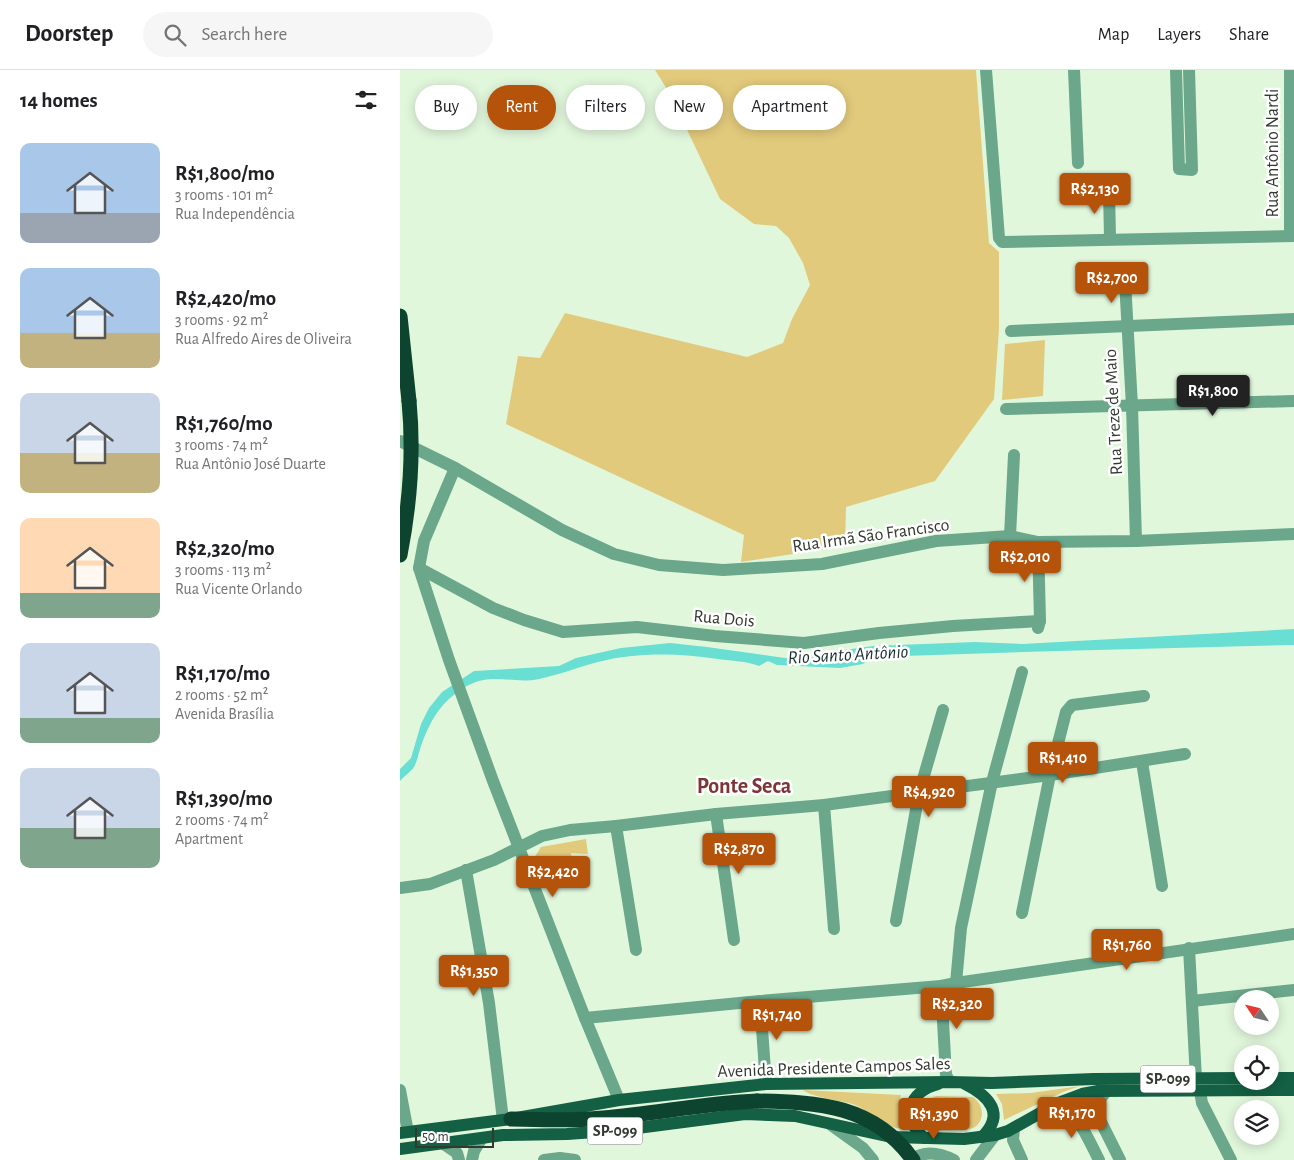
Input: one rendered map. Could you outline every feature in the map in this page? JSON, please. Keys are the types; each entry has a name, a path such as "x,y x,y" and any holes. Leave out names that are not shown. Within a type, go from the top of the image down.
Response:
{"highway":[{"path":"400,316 409,401 412,458 406,524 400,555"},
{"path":"507,1120 603,1118 727,1102 757,1101 825,1105 855,1114 873,1123 889,1134 906,1150 912,1160"}],"main road":[{"path":"1279,1078 1294,1078"},
{"name":"Avenida Presidente Campos Sales","path":"400,1149 503,1136 606,1132 745,1114 795,1116 891,1137 964,1139 982,1137 1009,1147 1014,1128 1058,1103 1082,1094 1107,1090 1198,1085 1234,1079"},
{"name":"Avenida Presidente Campos Sales","path":"404,1133 507,1120 619,1100 766,1084 955,1082 1198,1085 1294,1090"},
{"path":"955,1082 982,1094 991,1104 993,1119 991,1126 982,1137"},
{"name":"SP-099","path":"924,1138 910,1120 911,1106 919,1093 932,1085 955,1082"}],"street":[{"path":"986,70 998,238 1000,241 1005,243 1110,238 1292,236"},
{"path":"1074,70 1078,163"},
{"path":"1176,70 1179,169 1192,170 1189,70"},
{"name":"Rua Antônio Nardi","path":"1290,70 1292,236"},
{"path":"1109,191 1110,238"},
{"name":"Rua Treze de Maio","path":"1125,281 1132,406 1136,541"},
{"path":"1011,331 1294,319"},
{"path":"1006,409 1294,400"},
{"name":"Rua Irmã São Francisco","path":"400,441 454,468 562,530 614,554 659,565 723,570 822,564 936,541 1010,536 1038,542 1136,541 1294,534"},
{"path":"1010,536 1014,455"},
{"path":"454,468 424,540 419,568 448,660 518,847 619,1100"},
{"name":"Rua Dois","path":"419,568 493,608 563,632 637,627 715,636 804,643 953,626 1039,625 1038,542"},
{"path":"956,983 961,928 992,782 1022,672"},
{"path":"1022,913 1050,775 1066,712 1072,705 1144,696"},
{"path":"896,921 919,793 943,710"},
{"path":"400,888 430,884 494,860 542,836 554,833 716,814 824,805 1050,775 1185,754"},
{"path":"1142,762 1162,886"},
{"path":"824,805 834,929"},
{"path":"716,814 734,940"},
{"path":"616,826 636,950"},
{"path":"466,870 507,1120"},
{"path":"585,1018 760,1000 941,986 1294,934"},
{"path":"1189,948 1198,1085 1202,1103 1231,1160"},
{"path":"941,986 946,1074 955,1082"},
{"path":"1192,1001 1294,990"},
{"path":"760,1000 766,1084"},
{"path":"400,1090 404,1133"},
{"path":"1107,1090 1097,1106 1097,1114 1120,1160"},
{"path":"1058,1103 1063,1105 1084,1131 1098,1160"},
{"path":"829,1124 848,1135 873,1160"},
{"path":"976,1160 1009,1147 1014,1128"},
{"path":"472,1160 474,1151 482,1138"},
{"path":"444,1144 457,1153 459,1160"},
{"path":"912,1160 917,1155 925,1154 944,1155 954,1160"},
{"path":"544,1160 560,1158 575,1160"}],"shaded area":[{"path":"655,70 976,70 989,243 999,252 999,329 994,399 935,481 846,507 845,546 741,562 744,535 506,424 518,356 540,358 565,313 747,357 783,343 792,319 810,285 803,263 789,238 776,226 754,224 720,199 687,130 723,130 723,85 664,85"},
{"path":"1045,340 1043,396 1002,400 1005,344"},
{"path":"586,839 588,854 571,853 572,859 551,858 549,863 551,879 545,880 534,858 541,847"},
{"path":"1080,1086 1004,1120 1002,1104 996,1094 1031,1093"},
{"path":"803,1090 901,1095 899,1112 903,1128 890,1126 855,1105 813,1095"},
{"path":"936,1096 973,1097 981,1107 981,1120 975,1127 968,1129 934,1130 930,1128 926,1125 923,1111 926,1103"}],"water":[{"name":"Rio Santo Antônio","path":"1294,629 1294,645 874,657 863,664 840,668 777,665 768,661 759,666 739,661 658,654 628,656 598,662 539,679 490,679 470,684 445,703 428,729 414,767 400,781 400,769 411,758 421,724 429,708 442,692 474,671 559,666 576,658 621,648 670,643 792,659 873,646 975,642 1022,644"}],"district":[{"name":"Ponte Seca","path":"744,786"}]}
